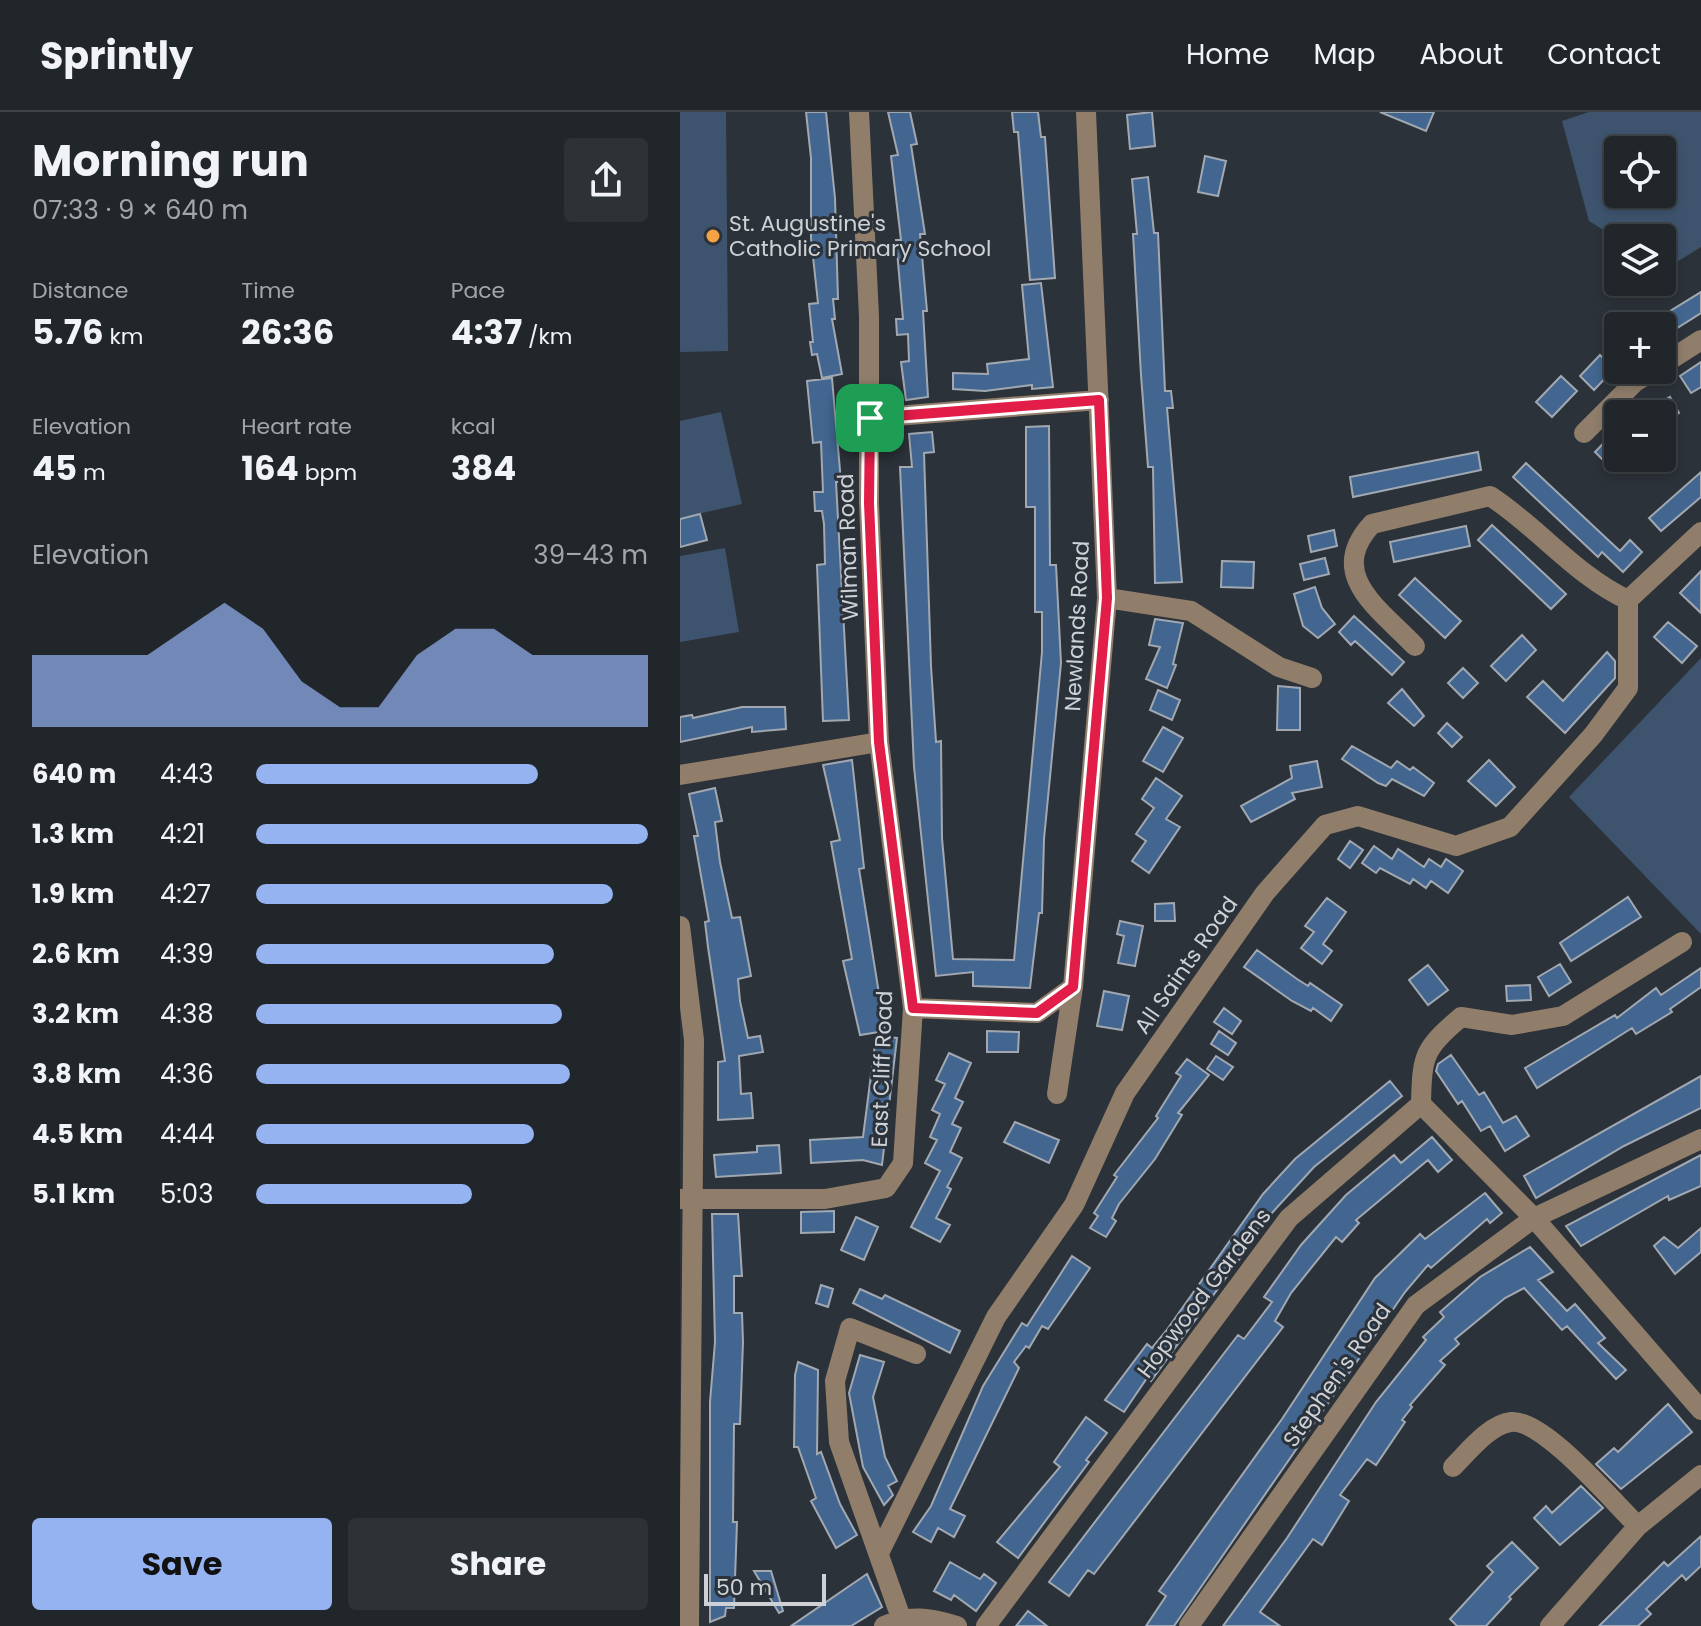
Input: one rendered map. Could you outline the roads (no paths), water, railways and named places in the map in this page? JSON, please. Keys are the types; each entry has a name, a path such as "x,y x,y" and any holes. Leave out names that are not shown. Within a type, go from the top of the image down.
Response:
{"street":[{"name":"Wilman Road","path":"859,112 869,316 869,503 879,742"},
{"name":"Newlands Road","path":"1057,1094 1073,987 1107,598 1086,112"},
{"path":"1676,356 1701,340"},
{"path":"1584,433 1633,384"},
{"path":"870,418 1099,400"},
{"path":"1415,646 1356,584 1353,567 1361,536 1372,524 1490,496 1515,512 1607,590 1628,600 1701,532"},
{"path":"1107,598 1191,611 1279,667 1312,678"},
{"name":"All Saints Road","path":"880,1551 996,1317 1074,1205 1125,1093 1265,893 1325,825 1358,816 1391,823 1456,846 1510,827 1593,735 1628,688 1628,600"},
{"path":"680,775 879,742"},
{"name":"East Cliff Road","path":"686,1199 825,1199 886,1188 903,1163 913,1008 879,742"},
{"path":"680,926 694,1040 686,1199 689,1626"},
{"path":"1682,942 1563,1016 1512,1025 1461,1017 1429,1045 1421,1104 1534,1218 1701,1410"},
{"path":"913,1008 1037,1013 1073,987"},
{"name":"Hopwood Gardens","path":"986,1626 1289,1218 1421,1104"},
{"name":"Stephen's Road","path":"1189,1626 1416,1305 1534,1218 1701,1139"},
{"path":"916,1354 850,1328 835,1381 839,1442 880,1551 892,1622 923,1617 957,1626"},
{"path":"1453,1467 1483,1438 1509,1422 1524,1422 1549,1438 1638,1526"},
{"path":"1550,1626 1638,1526 1701,1475"}],"place":[{"name":"St. Augustine's Catholic Primary School","path":"713,236"}]}
